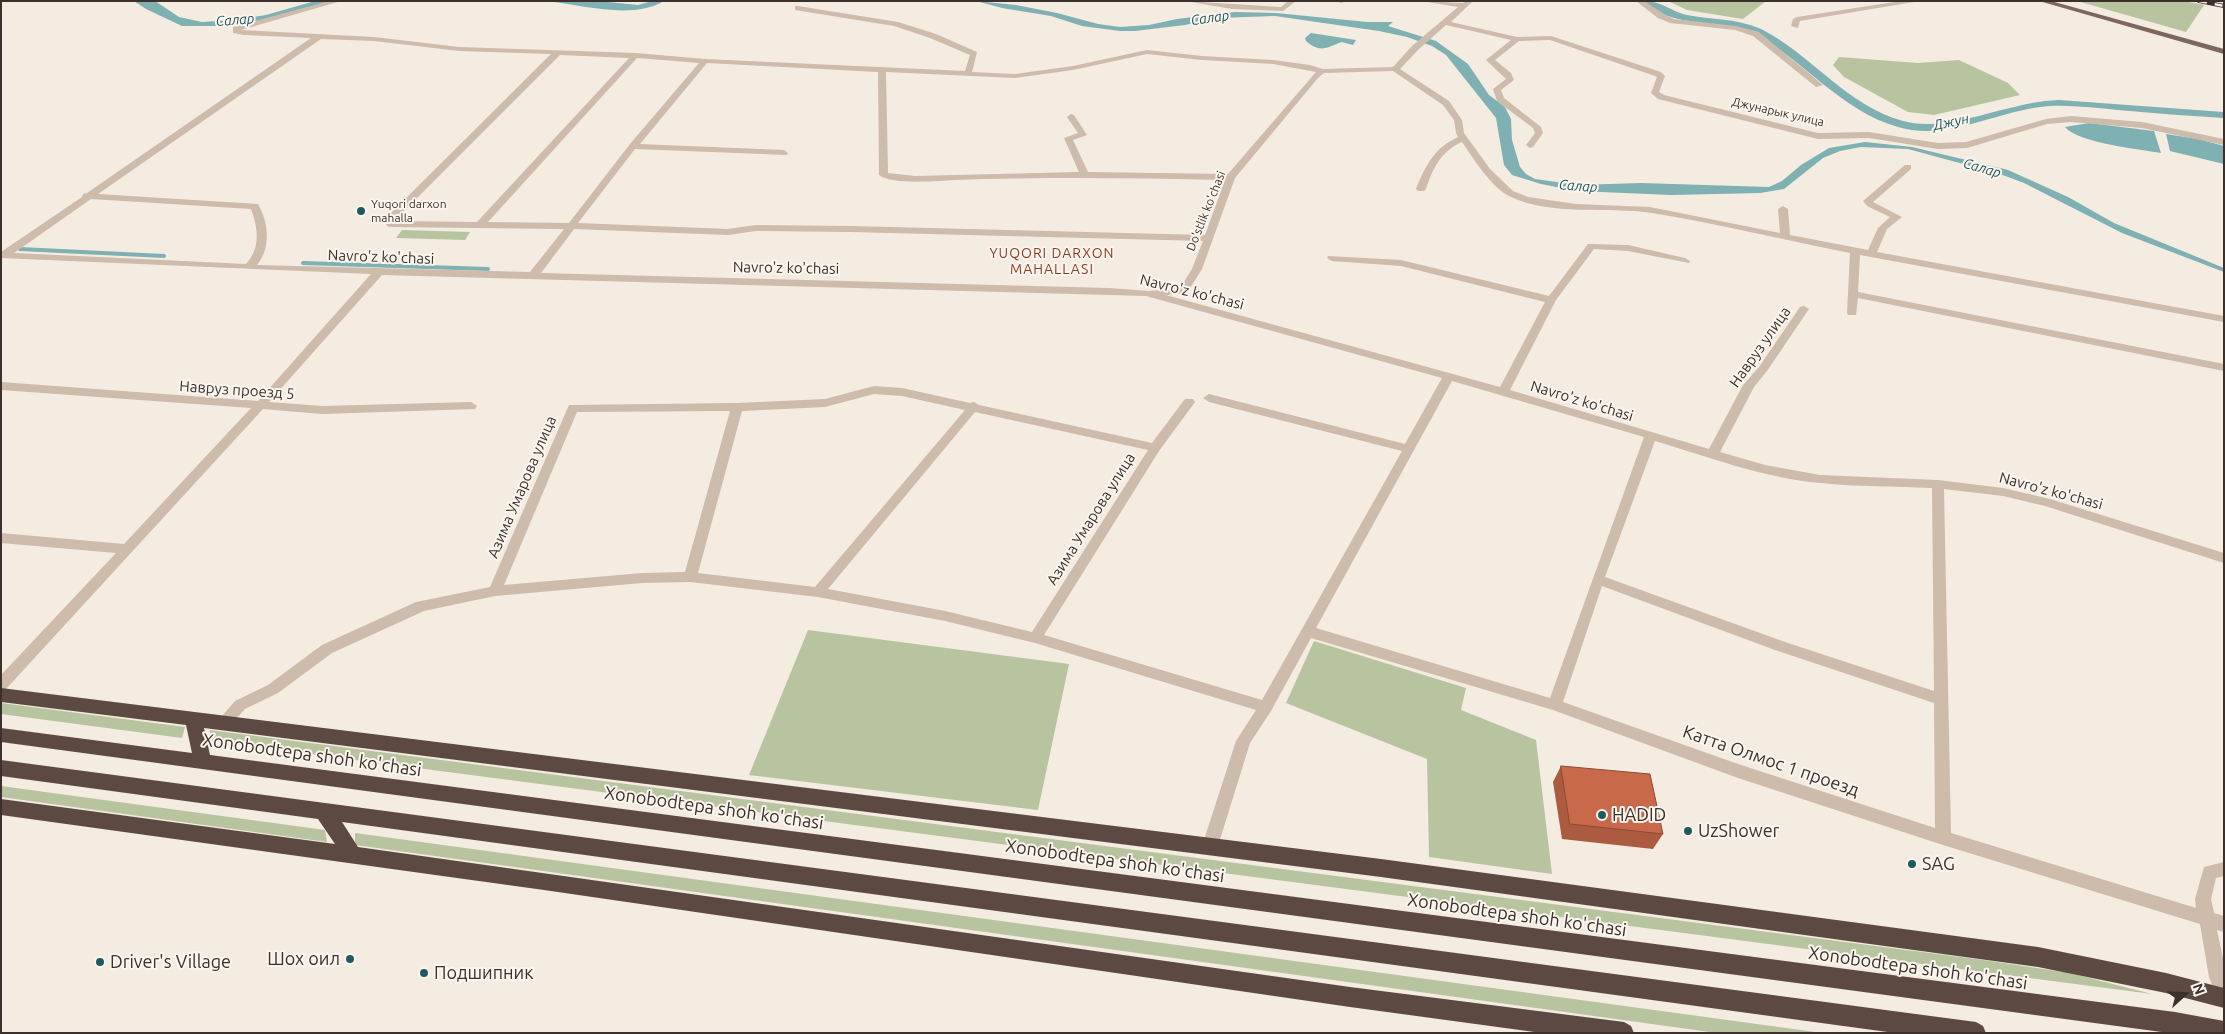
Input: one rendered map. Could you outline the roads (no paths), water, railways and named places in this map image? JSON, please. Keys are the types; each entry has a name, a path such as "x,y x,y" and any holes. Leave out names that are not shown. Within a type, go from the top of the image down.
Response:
{"highway":[{"path":"1,695 1210,846 2038,957 2166,983 2224,998"},
{"path":"192,719 203,762"},
{"name":"Xonobodtepa shoh ko'chasi","path":"1,735 2175,1023 2224,1032"},
{"path":"1,768 1142,923 1976,1033"},
{"path":"1,807 353,855 1350,997 1624,1033"},
{"path":"324,812 353,855"}],"main road":[{"path":"2042,1 2224,52"},
{"path":"2060,1 2224,48"}],"street":[{"path":"338,1 236,29 236,31 244,33 374,39 459,49 636,55 705,61 1015,76 1147,52 1202,58 1273,62 1310,67 1322,71 1395,68 1446,103 1458,120 1460,133 1463,138 1487,171 1510,193 1526,200 1576,207 1650,210 1855,252 2224,319"},
{"path":"1188,1 1232,8 1283,9 1293,1"},
{"path":"1336,1 1342,1"},
{"path":"1424,1 1468,4"},
{"path":"1639,1 1662,16 1672,20 1736,28 1756,34 1819,85"},
{"path":"1795,26 1797,19 1917,1"},
{"path":"1395,68 1415,48 1468,4"},
{"path":"798,8 895,24 933,36 974,54 968,73"},
{"name":"Джунарык улица","path":"1447,23 1517,39 1551,38 1658,74 1661,76 1655,93 1661,98 1818,136 1869,135 1938,146 1959,146 2046,122 2072,119 2142,125 2224,142"},
{"path":"2,255 320,36"},
{"path":"1517,39 1490,60 1508,74 1510,80 1498,89 1500,98 1537,127 1539,132 1530,145"},
{"path":"558,52 389,220 390,224 570,226 728,232 756,228 851,229 1208,238"},
{"path":"479,226 636,55"},
{"path":"533,276 633,146 705,61"},
{"path":"882,69 884,175 915,179 1084,174 1230,177"},
{"name":"Do'stlik ko'chasi","path":"1178,303 1197,269 1230,177 1297,96 1322,71"},
{"path":"1071,117 1083,135 1068,138 1084,174"},
{"path":"1421,189 1431,162 1447,144 1463,138"},
{"path":"633,146 784,153"},
{"path":"1871,254 1883,228 1897,217 1870,204 1868,201 1908,167"},
{"path":"86,196 255,206 260,217 261,241 259,255 249,267"},
{"path":"1783,209 1785,238"},
{"path":"1503,393 1551,300 1591,246 1628,248 1685,262"},
{"path":"1852,313 1855,252"},
{"name":"Navro'z ko'chasi","path":"2,255 379,272 1146,293 1450,376 1650,437 1765,469 1807,477 1872,482 1938,484 1991,489 2031,498 2224,558"},
{"path":"1332,258 1401,263 1448,273 1551,300"},
{"path":"1,685 259,407 379,272"},
{"path":"1146,293 1183,291"},
{"path":"1854,294 2224,368"},
{"name":"Навруз улица","path":"1712,455 1749,385 1763,369 1804,309"},
{"path":"1210,846 1244,741 1266,707 1450,376"},
{"name":"Навруз проезд 5","path":"1,386 259,407 322,410 471,406"},
{"name":"Азима Умарова улица","path":"495,591 573,408 737,407 825,403 874,390 902,392 974,406 1155,448 1036,638"},
{"path":"1209,398 1409,449"},
{"path":"1155,448 1189,402"},
{"path":"818,592 974,406"},
{"path":"690,577 737,407"},
{"path":"1555,706 1598,579 1650,437"},
{"path":"1938,484 1943,838"},
{"path":"1,538 126,550"},
{"path":"223,723 240,705 274,689 313,658 342,641 421,606 495,591 642,578 690,577 818,592 883,603 1036,638 1266,707"},
{"path":"1598,579 1780,646 1940,699"},
{"name":"Катта Олмос 1 проезд","path":"1307,631 1555,706 1738,771 1943,838 2224,924"},
{"path":"2224,869 2210,872 2203,899 2218,977 2224,994"}],"water":[{"name":"Салар","path":"134,1 155,1 179,17 202,22 266,15 315,1 336,1 267,19 227,26 182,26 146,9"},
{"path":"547,1 598,1 638,5 652,1 664,1 652,7 638,10 607,10"},
{"name":"Салар","path":"976,1 1016,5 1098,24 1120,27 1149,25 1177,19 1235,12 1276,13 1367,22 1393,22 1388,26 1436,41 1468,64 1489,95 1505,107 1511,119 1512,140 1520,167 1526,174 1535,179 1578,185 1641,183 1769,187 1782,181 1801,165 1829,148 1865,142 1912,147 2008,170 2068,197 2114,223 2224,268 2224,272 2122,233 2024,183 2000,174 1908,149 1861,147 1840,151 1823,158 1784,189 1760,193 1671,195 1577,191 1541,184 1512,175 1504,165 1496,118 1446,55 1432,46 1407,37 1379,31 1275,16 1216,18 1185,25 1120,31 1082,26 1051,16 1002,8"},
{"path":"1311,33 1356,40 1353,45 1342,42 1320,48 1306,41 1305,38"},
{"path":"2089,123 2154,131 2161,153 2095,141 2072,133 2065,127"},
{"path":"2166,134 2198,139 2224,146 2224,164 2170,151"}],"waterway":[{"name":"Джун","path":"1649,1 1674,15 1737,24 1757,31 1775,42 1861,106 1874,114 1902,125 1919,128 1937,127 2032,105 2050,103 2224,115"},
{"path":"20,249 164,256"},
{"path":"303,263 488,269"}],"railway":[{"path":"2199,1 2224,6"}],"place":[{"name":"Yuqori darxon mahalla","path":"361,211"},
{"name":"HADID","path":"1602,815"},
{"name":"UzShower","path":"1688,831"},
{"name":"SAG","path":"1912,864"},
{"name":"Шох оил","path":"350,959"},
{"name":"Driver's Village","path":"100,962"},
{"name":"Подшипник","path":"424,973"}],"district":[{"name":"YUQORI DARXON MAHALLASI","path":"1052,262"}]}
